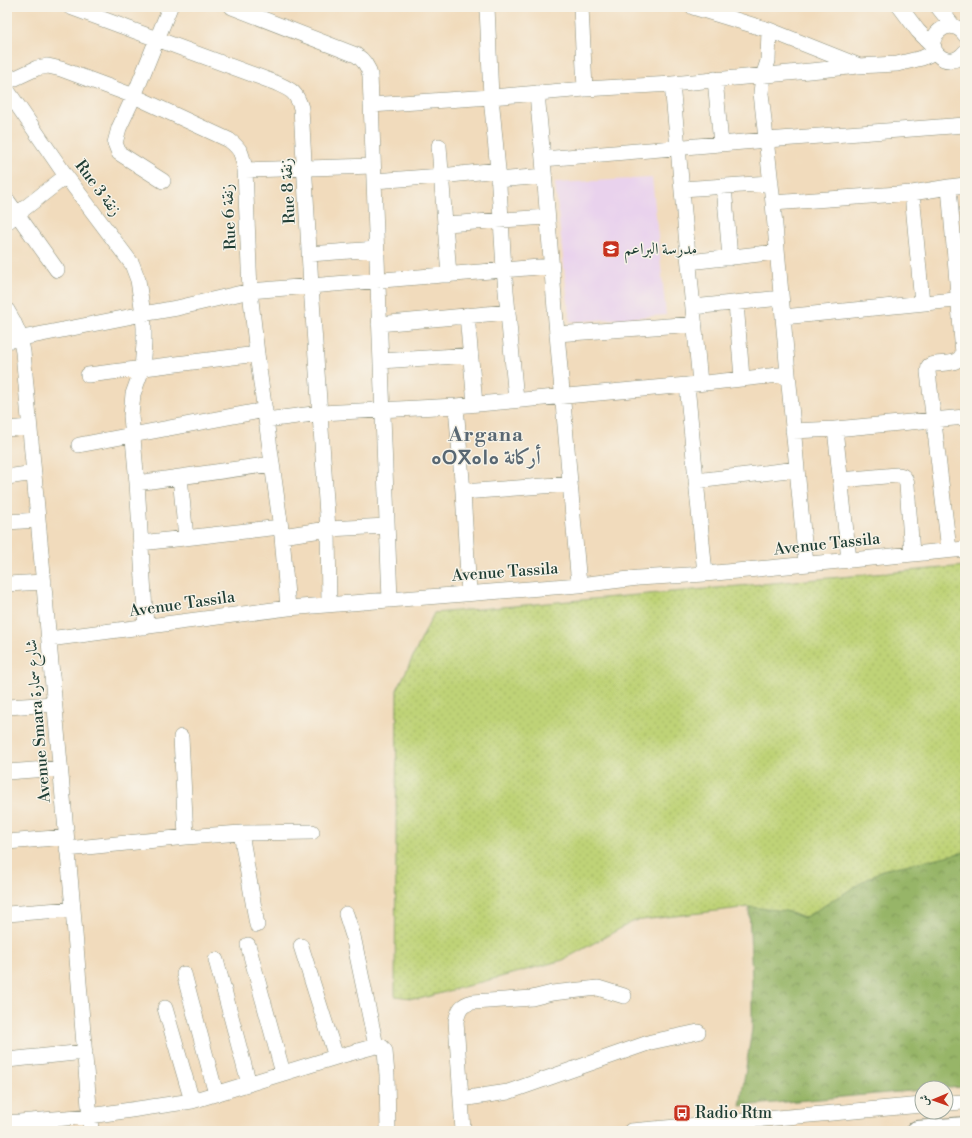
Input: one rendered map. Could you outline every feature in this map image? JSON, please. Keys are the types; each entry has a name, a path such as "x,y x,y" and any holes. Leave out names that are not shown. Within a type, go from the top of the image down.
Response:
{"main road":[{"path":"917,1131 965,1127"}],"street":[{"name":"Rue 8 زنقة","path":"70,7 276,83 290,90 298,97 301,108 311,286 321,413 328,529 329,604"},
{"path":"163,181 119,153 115,143 119,128 134,96 170,7"},
{"path":"232,7 356,55 369,70 390,600"},
{"path":"487,7 491,97 516,400"},
{"path":"581,7 585,89"},
{"path":"695,7 769,30 858,66"},
{"path":"900,7 942,58 956,60 965,53"},
{"path":"938,7 960,29"},
{"path":"935,50 934,38 939,30 944,27 960,29"},
{"path":"769,30 770,44 768,61 761,93 773,203 806,564"},
{"path":"371,105 672,84 858,66 896,64 922,58 935,50"},
{"name":"Rue 6 زنقة","path":"7,82 37,68 48,66 61,69 134,96 229,140 237,146 242,153 245,170 250,291 281,532 288,608"},
{"path":"715,80 721,144"},
{"path":"672,84 695,324 694,384 696,481 706,574"},
{"name":"Rue 3 زنقة","path":"7,90 66,176 132,264 138,280 143,314 144,344 142,369 133,394 131,416 137,483 146,627"},
{"path":"537,93 579,585"},
{"path":"543,159 965,125"},
{"path":"439,146 449,275"},
{"path":"245,170 373,166"},
{"path":"12,218 66,176"},
{"path":"374,181 441,176 544,176"},
{"path":"682,189 771,183"},
{"path":"724,186 730,258"},
{"path":"773,203 912,193 965,186"},
{"path":"949,187 962,299 964,349 962,356 958,361 932,364 928,369 949,550"},
{"path":"912,193 922,304"},
{"path":"7,200 12,218 57,270"},
{"path":"446,224 547,217"},
{"path":"310,254 376,249"},
{"path":"689,262 777,252"},
{"path":"14,340 177,308 250,291 551,266"},
{"path":"693,307 781,298"},
{"path":"783,317 962,299"},
{"path":"736,303 742,378"},
{"name":"Avenue Smara شارع سمارة","path":"7,310 17,327 14,340 23,352 73,909 91,1131"},
{"path":"379,324 508,312"},
{"path":"467,315 475,404"},
{"path":"557,334 695,324"},
{"path":"88,376 257,354"},
{"path":"381,361 471,355"},
{"path":"79,445 133,434 265,415 456,406 788,374"},
{"path":"456,406 463,492 468,593"},
{"path":"794,431 835,429 965,417"},
{"path":"7,429 29,427"},
{"path":"835,429 849,560"},
{"path":"137,483 272,464"},
{"path":"696,481 797,468"},
{"path":"7,477 34,473"},
{"path":"841,480 903,475 907,485 912,554"},
{"path":"180,477 186,538"},
{"path":"463,492 570,484"},
{"path":"7,522 38,520"},
{"path":"141,543 186,538 387,526"},
{"name":"Avenue Tassila","path":"49,639 288,608 579,585 638,578 706,574 965,548"},
{"path":"7,584 44,582"},
{"path":"7,707 54,704"},
{"path":"181,737 186,837"},
{"path":"7,772 60,768"},
{"path":"7,842 67,843 241,833 312,832"},
{"path":"241,833 257,924"},
{"path":"7,914 73,909"},
{"path":"346,914 353,936 376,1046"},
{"path":"248,945 283,1073"},
{"path":"301,946 336,1057"},
{"path":"216,960 249,1084"},
{"path":"184,974 216,1094"},
{"path":"463,1131 456,1021 458,1011 465,1004 473,1002 532,998 552,993 598,988 624,996"},
{"path":"165,1008 192,1101"},
{"path":"461,1099 508,1092 652,1042 698,1032"},
{"path":"7,1123 90,1116 192,1101 376,1046 385,1051 388,1131"},
{"path":"7,1060 85,1052"},
{"path":"954,1103 965,1102"},
{"path":"631,1131 914,1106"}],"shaded area":[{"name":"مدرسة البراعم","path":"652,178 666,315 570,322 555,183"}],"green space":[{"path":"965,566 965,1056 749,907 634,921 563,960 419,999 395,996 397,690 434,613"},
{"path":"965,852 965,1087 954,1088 954,1080 914,1080 914,1091 740,1106 752,1029 752,980 749,907 786,911 804,918 882,870"}],"place":[{"name":"مدرسة البراعم","path":"611,249"},
{"name":"Radio Rtm","path":"682,1113"}],"district":[{"name":"Argana ⴰⵔⴳⴰⵏⴰ أركانة","path":"486,446"}]}
